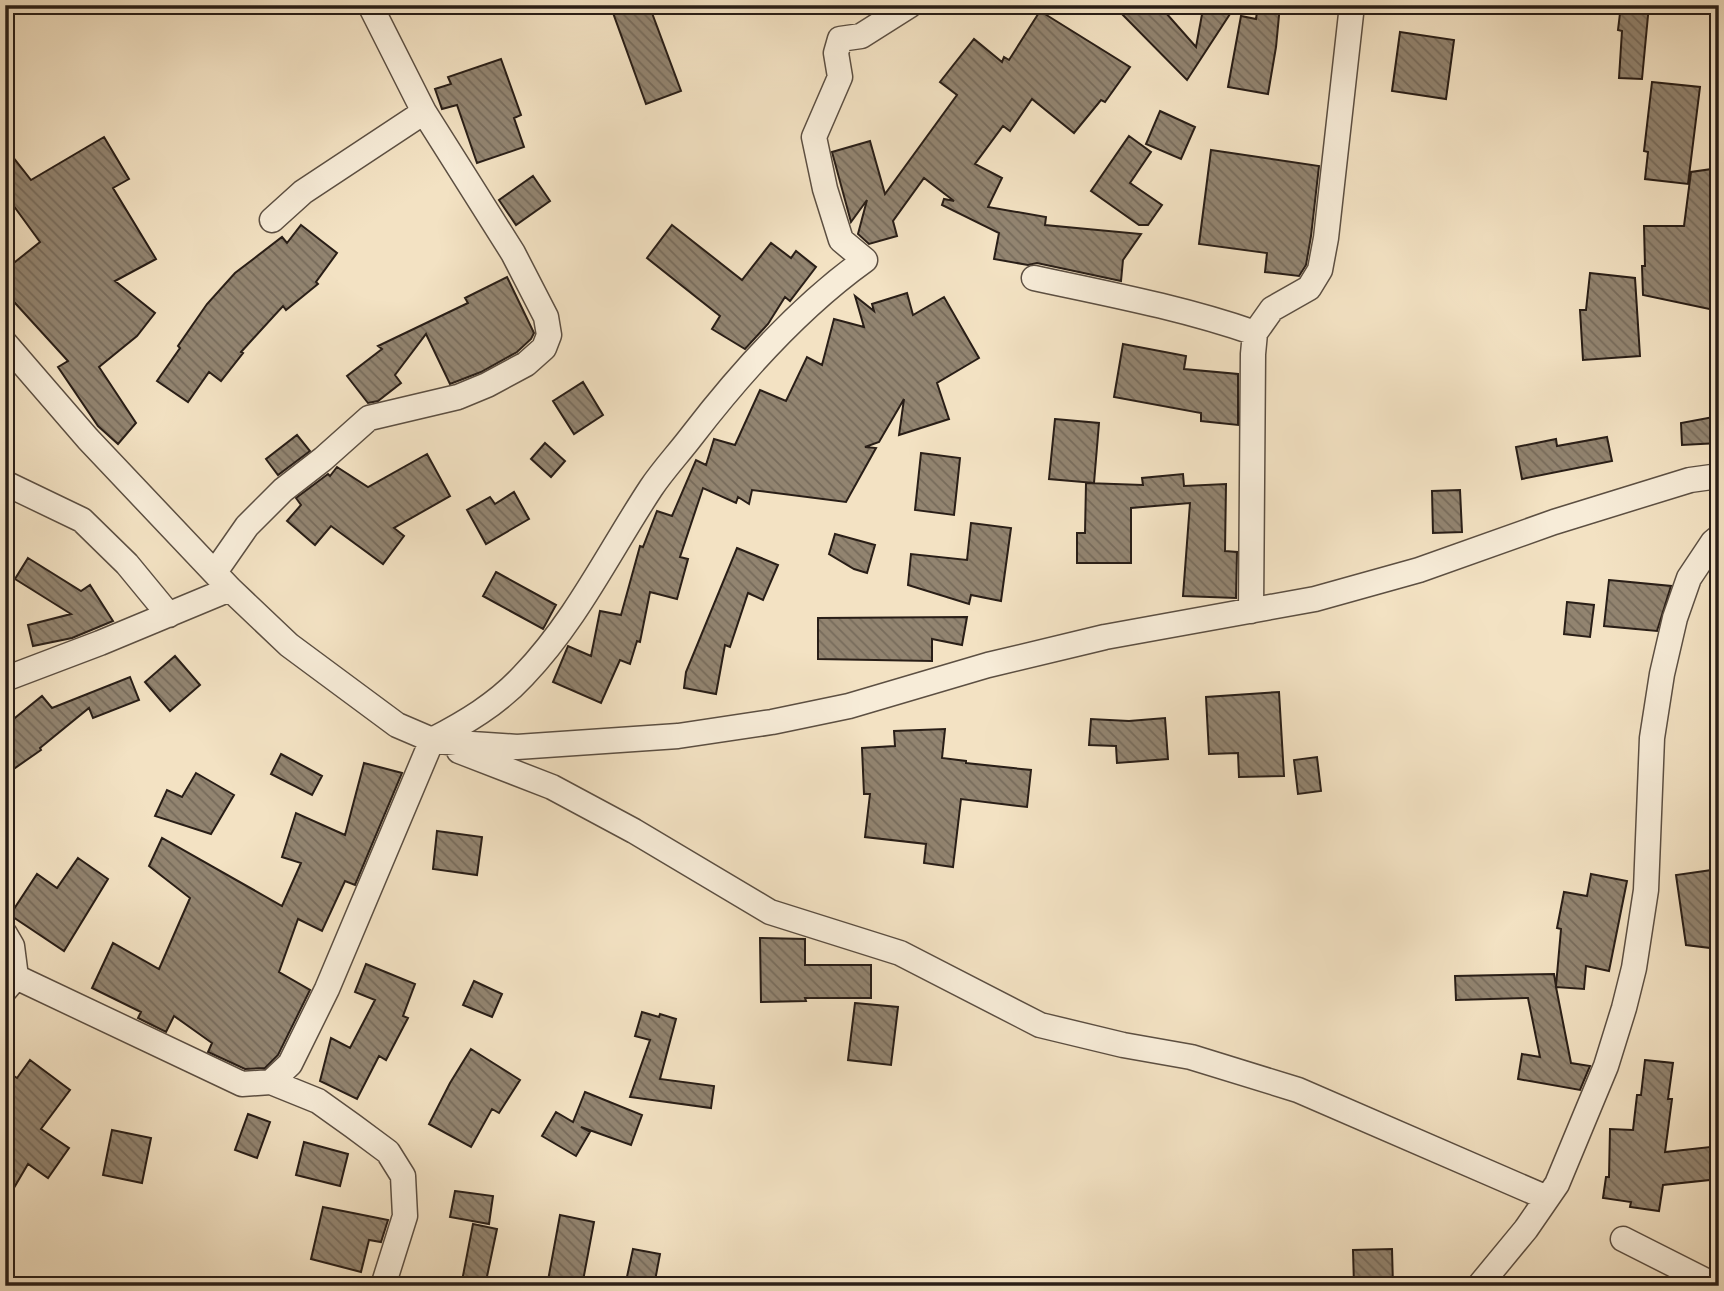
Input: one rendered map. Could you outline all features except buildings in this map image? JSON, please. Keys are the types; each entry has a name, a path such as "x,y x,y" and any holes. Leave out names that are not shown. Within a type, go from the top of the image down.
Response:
{"street":[{"path":"5,679 169,615 222,580 247,526 283,490 369,418 458,397 526,364 544,348 549,335 546,317 513,253 424,112 370,5"},
{"path":"271,1082 290,1064 327,989 432,740 494,702 523,677 554,639 652,486 716,404 799,314 836,281 865,260 841,240 825,190 814,137 840,77 836,53 840,39 860,36 910,5"},
{"path":"1251,611 1252,354 1255,333 1272,309 1309,288 1320,270 1326,238 1352,5"},
{"path":"272,220 303,192 424,112"},
{"path":"1034,278 1172,308 1255,333"},
{"path":"5,343 88,439 222,580 289,645 397,725 552,787 634,831 770,912 900,953 1040,1025 1123,1045 1191,1057 1298,1090 1547,1198"},
{"path":"432,740 517,747 678,736 772,723 849,706 988,666 1105,637 1315,599 1419,570 1554,522 1690,480 1719,476"},
{"path":"5,483 82,520 127,565 169,615"},
{"path":"1479,1286 1526,1229 1557,1184 1606,1066 1625,1008 1646,890 1652,738 1662,674 1675,618 1689,578 1719,537"},
{"path":"5,934 12,946 16,963 11,983 242,1084 271,1082 317,1101 388,1152 403,1176 405,1216 383,1286"},
{"path":"1623,1238 1716,1286"}]}
